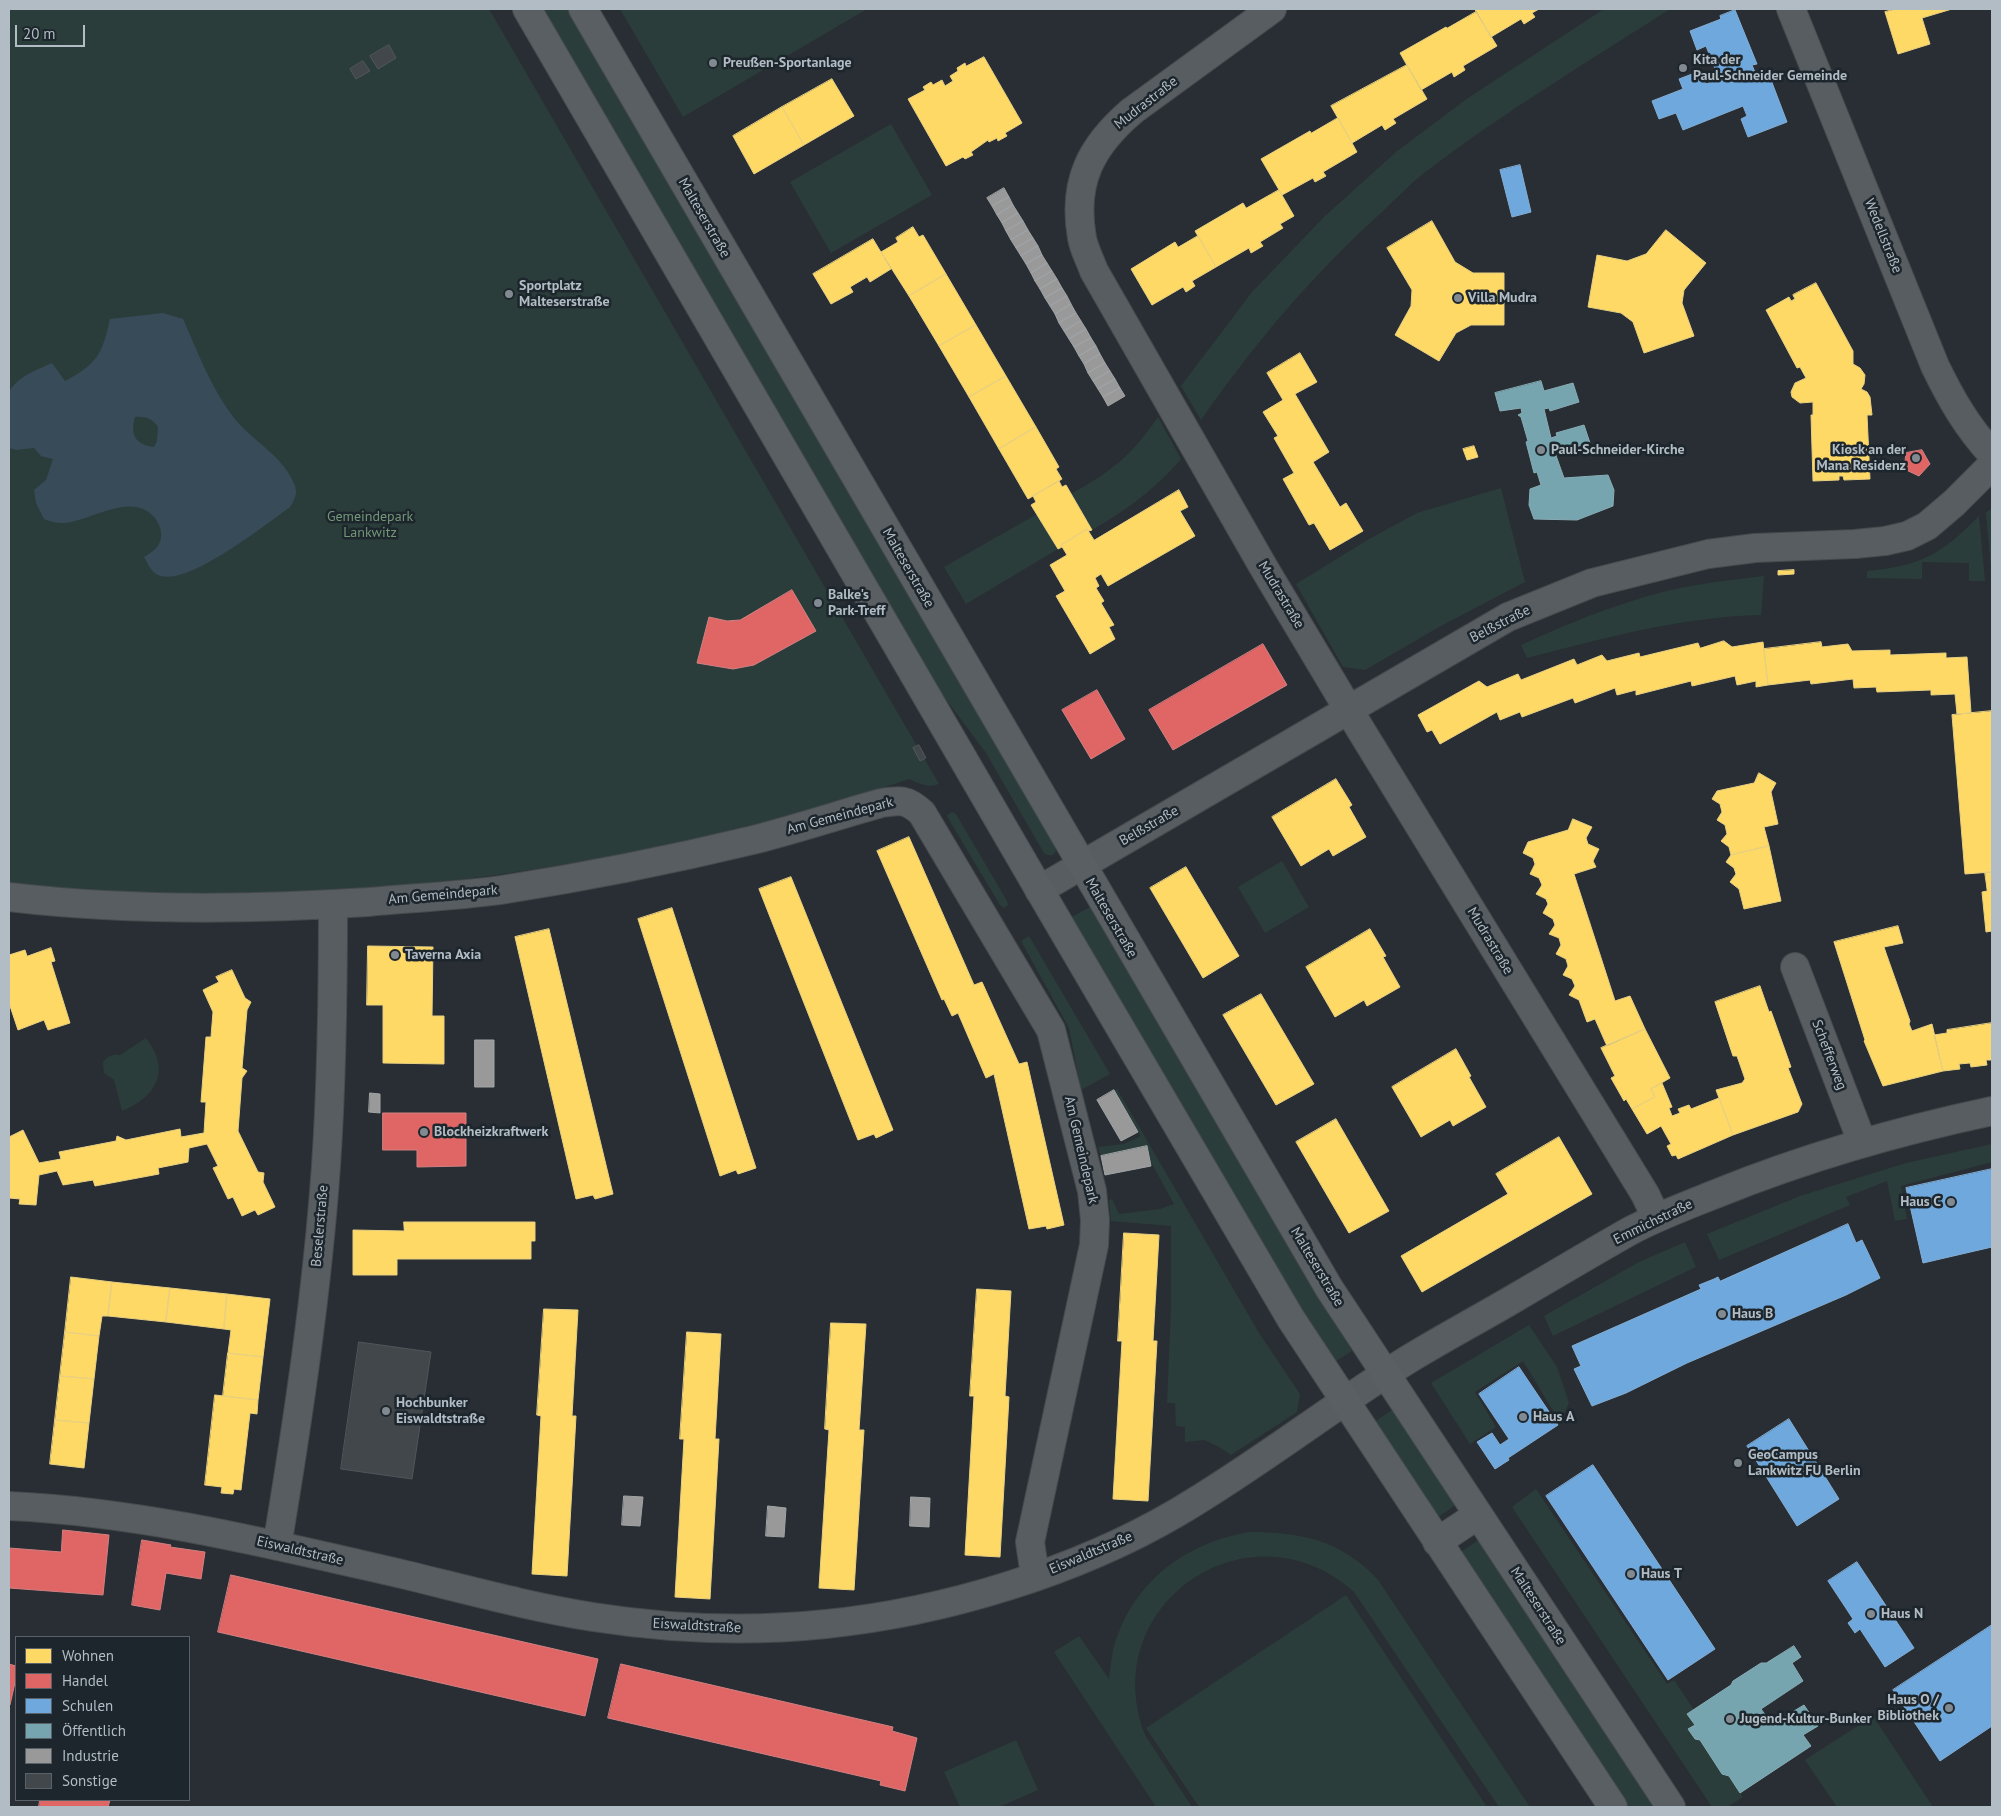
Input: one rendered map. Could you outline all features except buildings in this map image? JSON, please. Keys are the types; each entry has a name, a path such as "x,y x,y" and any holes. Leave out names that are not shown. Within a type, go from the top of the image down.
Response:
{"main road":[{"path":"527,9 1039,890 1291,1319 1613,1807"},
{"name":"Malteserstraße","path":"582,9 1329,1288 1671,1807"},
{"path":"1437,1542 1478,1515"}],"street":[{"name":"Mudrastraße","path":"1272,9 1132,111 1116,125 1100,144 1091,159 1083,179 1079,210 1082,239 1094,271 1159,386 1349,710 1645,1194 1656,1218"},
{"name":"Wedellstraße","path":"1791,9 1935,366 1952,400 1972,433 1992,454"},
{"name":"Belßstraße","path":"1039,890 1508,617 1592,583 1708,554 1755,548 1855,544 1885,541 1907,536 1927,526 1954,503 1992,465"},
{"name":"Am Gemeindepark","path":"9,898 174,908 333,904 463,894 559,880 755,840 881,803 898,800 912,803 922,812 1051,1030 1092,1191 1095,1220 1094,1246 1030,1542 1035,1576"},
{"name":"Beselerstraße","path":"277,1546 300,1403 326,1166 331,1074 333,904"},
{"name":"Schefferweg","path":"1795,967 1862,1142"},
{"name":"Emmichstraße","path":"1345,1402 1386,1375 1505,1304 1656,1218 1743,1183 1862,1142 1992,1111"},
{"name":"Eiswaldtstraße","path":"9,1506 101,1513 140,1519 277,1546 591,1617 665,1626 735,1629 826,1624 877,1617 983,1593 1109,1548 1176,1513 1345,1402"}],"green space":[{"name":"Gemeindepark Lankwitz","path":"9,9 489,9 939,784 920,784 909,779 797,813 668,845 575,863 481,877 387,887 293,892 198,894 103,891 9,883"},
{"path":"541,9 568,9 1055,846 1056,851 1053,855 1044,853 986,753 936,686"},
{"name":"Preußen-Sportanlage","path":"620,9 867,9 683,117"},
{"path":"1604,9 1670,9 1514,109 1418,178 1308,285 1263,337 1201,420 1181,386 1252,292 1325,216 1396,152 1468,98"},
{"path":"891,124 932,195 831,253 790,182"},
{"path":"1158,417 1181,459 1140,498 1092,530 1071,494 1098,478 1119,462 1138,443"},
{"path":"1501,488 1525,582 1439,627 1365,670 1343,667 1296,584 1369,539 1417,513"},
{"path":"1992,509 1992,581 1986,512"},
{"path":"1037,514 1058,549 966,604 944,567"},
{"path":"1979,516 1985,581 1969,581 1969,563 1922,562 1922,579 1867,578 1867,571 1902,566 1942,549"},
{"path":"1764,576 1761,615 1672,624 1614,636 1527,658 1521,645 1563,626 1651,595 1699,585"},
{"path":"952,812 956,814 1007,901 1008,905 1004,908 1000,905 948,818 947,815"},
{"path":"1282,861 1309,907 1265,933 1238,887"},
{"path":"1090,907 1305,1276 1352,1351 1333,1363 1285,1287 1070,918"},
{"path":"1029,936 1110,1074 1081,1090 1069,1028 1021,941"},
{"path":"146,1038 154,1050 158,1061 159,1071 156,1081 152,1090 144,1098 122,1111 114,1080 104,1073 103,1062 110,1056 120,1055"},
{"path":"1117,1089 1259,1333 1300,1394 1297,1412 1231,1455 1204,1440 1185,1442 1185,1427 1176,1426 1175,1403 1167,1403 1171,1310 1171,1226 1111,1221 1109,1200 1112,1199 1119,1214 1160,1209 1174,1204 1151,1162 1147,1146 1101,1156 1098,1147 1124,1144 1141,1136 1115,1090"},
{"path":"1992,1144 1992,1162 1901,1186 1907,1219 1895,1221 1887,1181 1846,1197 1850,1205 1719,1260 1707,1234 1800,1196 1906,1163"},
{"path":"1685,1242 1696,1267 1553,1336 1544,1316 1639,1262"},
{"path":"1529,1325 1557,1367 1569,1403 1560,1422 1523,1361 1475,1392 1496,1427 1470,1444 1431,1383"},
{"path":"1392,1410 1454,1504 1454,1506 1438,1517 1373,1423"},
{"path":"1536,1489 1667,1684 1674,1680 1694,1710 1687,1714 1695,1725 1689,1729 1700,1740 1722,1774 1729,1776 1743,1797 1727,1807 1712,1807 1512,1507"},
{"path":"1249,1532 1286,1534 1319,1541 1335,1547 1364,1566 1378,1580 1530,1807 1499,1807 1354,1592 1313,1566 1270,1557 1229,1562 1192,1580 1162,1608 1142,1644 1135,1687 1145,1735 1192,1807 1156,1807 1054,1652 1079,1636 1109,1679 1113,1650 1118,1634 1139,1595 1154,1579 1187,1553 1227,1537"},
{"path":"1477,1541 1480,1542 1656,1807 1627,1807 1460,1556 1461,1552"},
{"path":"1346,1595 1487,1807 1199,1807 1146,1728"},
{"path":"1873,1716 1933,1807 1837,1807 1805,1760"},
{"path":"1016,1740 1038,1790 999,1807 960,1807 944,1772"}],"water":[{"path":"163,313 183,319 218,395 241,426 276,457 290,475 296,489 295,497 290,507 264,526 208,562 174,576 161,576 155,573 144,557 157,547 161,535 161,529 154,517 145,510 136,507 125,507 64,523 44,519 36,503 34,490 46,480 53,459 41,456 34,448 16,450 9,448 9,392 13,386 28,374 52,363 65,381 76,375 91,363 101,350 110,319","holes":["135,417 145,417 158,427 157,441 154,447 142,444 136,438 133,429"]}],"place":[{"name":"Preußen-Sportanlage","path":"713,63"},
{"name":"Kita der Paul-Schneider Gemeinde","path":"1683,68"},
{"name":"Sportplatz Malteserstraße","path":"509,294"},
{"name":"Villa Mudra","path":"1458,298"},
{"name":"Paul-Schneider-Kirche","path":"1541,450"},
{"name":"Kiosk an der Mana Residenz","path":"1916,458"},
{"name":"Balke's Park-Treff","path":"818,603"},
{"name":"Taverna Axia","path":"395,955"},
{"name":"Blockheizkraftwerk","path":"424,1132"},
{"name":"Haus C","path":"1951,1202"},
{"name":"Haus B","path":"1722,1314"},
{"name":"Hochbunker Eiswaldtstraße","path":"386,1411"},
{"name":"Haus A","path":"1523,1417"},
{"name":"GeoCampus Lankwitz FU Berlin","path":"1738,1463"},
{"name":"Haus T","path":"1631,1574"},
{"name":"Haus N","path":"1871,1614"},
{"name":"Haus O / Bibliothek","path":"1949,1708"},
{"name":"Jugend-Kultur-Bunker","path":"1730,1719"}]}
